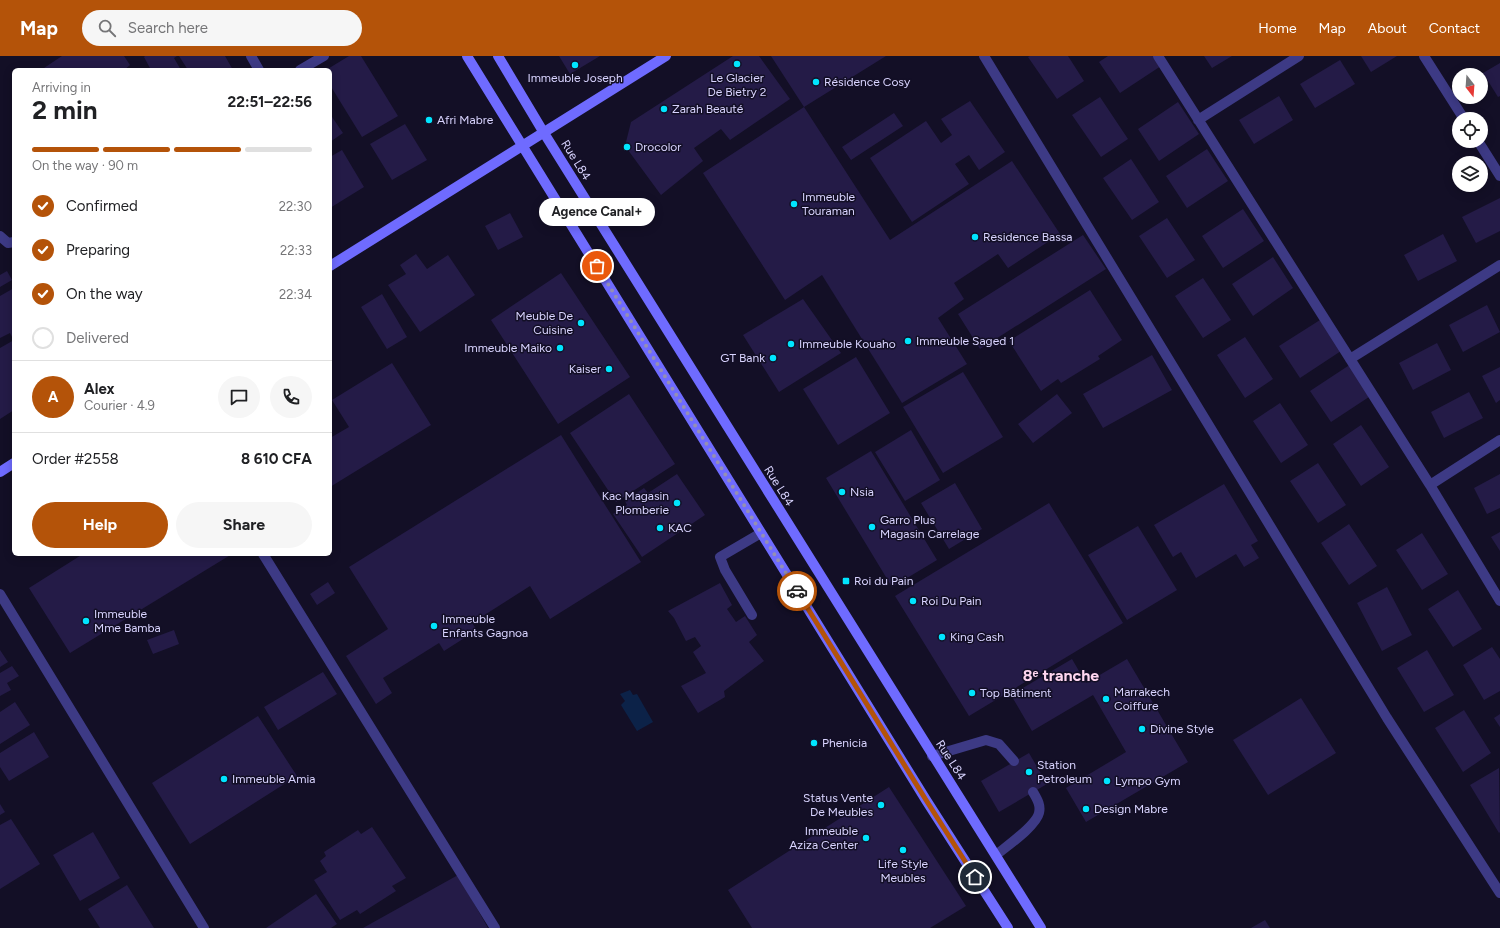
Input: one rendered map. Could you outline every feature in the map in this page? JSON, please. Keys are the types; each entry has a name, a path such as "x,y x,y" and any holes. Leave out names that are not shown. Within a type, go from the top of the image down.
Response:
{"street":[{"path":"251,56 258,68"},
{"path":"303,68 324,56"},
{"path":"467,56 524,146 926,800 1008,928"},
{"name":"Rue L84","path":"498,56 544,133 932,756 1041,928"},
{"path":"332,265 666,56"},
{"path":"984,56 1387,718 1500,893"},
{"path":"1158,56 1430,484 1500,601"},
{"path":"1198,120 1299,56"},
{"path":"1424,56 1460,112"},
{"path":"1482,148 1500,176"},
{"path":"0,236 8,243 12,242"},
{"path":"1350,360 1500,265"},
{"path":"1430,484 1500,440"},
{"path":"0,472 12,464"},
{"path":"752,615 725,570 720,557 761,533"},
{"path":"264,556 494,928"},
{"path":"0,594 204,928"},
{"path":"932,756 986,740 992,740 999,744 1014,761"},
{"path":"996,855 1036,821 1040,812 1039,802 1033,792"}],"water":[{"path":"630,690 633,695 637,694 653,722 637,731 621,705 625,701 620,694"}],"building":[{"path":"62,56 124,56 130,65 126,68 44,68"},
{"path":"177,56 174,58 180,68 150,68 144,57"},
{"path":"179,56 225,56 232,68 187,68"},
{"path":"349,56 361,56 398,116 362,137 332,88 332,68 329,68"},
{"name":"Immeuble Joseph","path":"559,56 600,56 570,74"},
{"path":"733,56 759,56 790,99 730,140 721,129 694,148 703,161 661,195 625,146 631,122"},
{"name":"Résidence Cosy","path":"771,56 886,56 804,107"},
{"path":"1068,56 1084,81 1057,99 1028,57"},
{"path":"1108,56 1154,56 1161,66 1120,93 1099,62"},
{"path":"1204,56 1232,56 1212,68"},
{"path":"1361,56 1397,56 1371,72"},
{"path":"1340,60 1355,84 1315,108 1300,84"},
{"path":"1500,63 1500,96 1498,97 1488,81 1488,70"},
{"path":"1279,96 1293,120 1254,144 1239,120"},
{"path":"1100,97 1128,139 1101,157 1072,115"},
{"path":"970,101 1005,152 979,170 969,155 955,164 969,184 912,222 870,158 926,121 941,143 952,135 941,119"},
{"path":"1178,102 1199,134 1159,161 1138,129"},
{"path":"804,107 890,240 1012,161 1060,234 1008,268 998,254 954,283 964,299 938,318 967,364 902,403 822,275 785,300 703,173"},
{"path":"894,113 903,126 851,160 842,147"},
{"path":"332,117 343,133 332,141"},
{"path":"405,124 427,160 392,180 370,144"},
{"path":"1207,149 1228,181 1187,208 1166,176"},
{"path":"342,150 364,187 332,207 332,156"},
{"path":"1131,159 1159,202 1132,220 1103,178"},
{"path":"1500,198 1500,231 1476,243 1462,217"},
{"path":"1243,209 1264,241 1223,268 1202,236"},
{"path":"510,213 523,237 498,250 485,226"},
{"path":"1167,218 1195,260 1167,278 1139,236"},
{"path":"1443,234 1457,261 1418,281 1404,255"},
{"path":"1083,235 1106,269 980,349 958,314"},
{"path":"416,254 427,269 448,255 475,295 420,332 388,285 406,274 400,265"},
{"path":"1273,257 1293,288 1253,316 1232,284"},
{"path":"7,271 12,280 0,287 0,275"},
{"name":"Immeuble Maiko","path":"561,273 630,377 558,424 491,320"},
{"path":"1203,278 1231,320 1203,338 1175,296"},
{"path":"12,289 12,337 10,333 0,338 0,296"},
{"path":"1090,290 1122,340 1098,356 1100,359 1061,383 1058,379 1041,391 1009,341"},
{"path":"382,294 407,337 387,349 361,307"},
{"name":"Immeuble Kouaho","path":"803,299 841,353 779,392 743,335"},
{"path":"1487,305 1500,332 1463,352 1449,325"},
{"path":"1320,320 1341,351 1300,378 1279,346"},
{"path":"1245,337 1273,379 1245,398 1217,355"},
{"path":"12,341 12,411 0,419 0,348"},
{"path":"1437,343 1451,370 1413,390 1399,363"},
{"path":"1152,355 1172,390 1103,428 1083,394"},
{"path":"856,357 890,413 838,445 803,389"},
{"path":"392,363 431,425 332,486 332,437 349,427 332,400"},
{"path":"1351,364 1372,395 1331,422 1310,391"},
{"path":"1500,367 1500,400 1496,403 1482,376"},
{"path":"963,372 1003,437 943,473 903,407"},
{"path":"1469,392 1483,418 1444,438 1431,412"},
{"path":"629,394 675,464 616,502 570,433"},
{"path":"1057,394 1072,413 1033,443 1018,424"},
{"path":"1280,403 1308,445 1281,463 1253,421"},
{"path":"1361,425 1389,467 1361,486 1333,444"},
{"path":"911,430 940,480 905,501 875,452"},
{"path":"561,435 641,562 550,619 530,586 472,623 477,630 444,651 439,643 383,678 392,693 376,704 346,656 388,629 349,567"},
{"path":"871,451 937,560 892,587 826,478"},
{"path":"1318,463 1346,505 1318,523 1290,481"},
{"path":"677,474 705,515 642,557 613,514 627,505 625,501 644,488 648,493"},
{"path":"1500,474 1500,508 1487,514 1474,488"},
{"path":"955,483 982,529 949,549 921,503"},
{"path":"1224,484 1258,541 1251,545 1259,558 1244,567 1236,554 1196,578 1181,552 1173,557 1154,525"},
{"path":"1049,503 1123,623 969,716 895,596"},
{"path":"1349,524 1377,566 1349,585 1321,543"},
{"path":"1138,526 1177,590 1127,620 1088,555"},
{"path":"1500,532 1500,551 1491,537"},
{"path":"1422,533 1448,574 1422,590 1396,550"},
{"name":"Immeuble Mme Bamba","path":"80,556 229,556 70,653 29,588"},
{"path":"328,582 335,593 317,605 310,594"},
{"path":"720,583 732,605 727,609 736,622 745,616 757,635 749,642 764,661 724,691 725,697 698,713 681,686 706,673 693,652 701,646 695,637 686,641 674,618 668,611"},
{"path":"1387,587 1412,635 1382,651 1357,603"},
{"path":"1458,590 1482,629 1453,647 1428,609"},
{"path":"174,630 179,644 153,654 147,640"},
{"path":"1492,647 1500,659 1500,691 1484,700 1463,665"},
{"path":"0,650 8,662 0,667"},
{"path":"1427,650 1454,695 1424,712 1397,668"},
{"path":"1072,659 1086,683 1127,659 1188,762 1086,822 1066,788 1126,752 1093,695 1032,731 1011,695"},
{"path":"12,666 19,676 7,683 11,690 0,696 0,673"},
{"path":"323,672 337,694 278,730 264,707"},
{"path":"1301,698 1336,753 1268,795 1233,740"},
{"path":"15,702 30,725 0,744 0,712"},
{"path":"1464,710 1491,753 1463,772 1435,728"},
{"path":"1500,714 1500,727 1494,718"},
{"name":"Immeuble Amia","path":"258,716 297,776 190,844 152,783"},
{"path":"34,732 49,757 9,781 0,767 0,753"},
{"path":"1029,753 1047,784 999,812 981,781"},
{"path":"1499,768 1500,832 1499,833 1470,785"},
{"name":"Immeuble Aziza Center","path":"889,787 966,906 930,928 752,928 728,890"},
{"path":"0,804 5,812 0,815"},
{"path":"11,819 40,864 0,889 0,825"},
{"path":"372,827 406,878 392,886 396,891 360,914 357,910 340,920 314,880 327,872 320,861 326,856 324,852 358,830 361,834"},
{"path":"93,832 120,878 80,901 53,855"},
{"path":"458,875 488,928 363,928"},
{"path":"127,885 154,928 100,928 88,909"},
{"path":"316,894 337,924 331,928 266,928"},
{"path":"1265,920 1270,928 1251,928"}],"way so far":[{"path":"597,266 797,591"}],"place":[{"name":"Le Glacier De Bietry 2","path":"737,64"},
{"name":"Immeuble Joseph","path":"575,65"},
{"name":"Résidence Cosy","path":"816,82"},
{"name":"Zarah Beauté","path":"664,109"},
{"name":"Afri Mabre","path":"429,120"},
{"name":"Drocolor","path":"627,147"},
{"name":"Immeuble Touraman","path":"794,204"},
{"name":"Residence Bassa","path":"975,237"},
{"name":"Agence Canal+","path":"597,266"},
{"name":"Meuble De Cuisine","path":"581,323"},
{"name":"Immeuble Saged 1","path":"908,341"},
{"name":"Immeuble Kouaho","path":"791,344"},
{"name":"Immeuble Maiko","path":"560,348"},
{"name":"GT Bank","path":"773,358"},
{"name":"Kaiser","path":"609,369"},
{"name":"Nsia","path":"842,492"},
{"name":"Kac Magasin Plomberie","path":"677,503"},
{"name":"Garro Plus Magasin Carrelage","path":"872,527"},
{"name":"KAC","path":"660,528"},
{"name":"Roi du Pain","path":"846,581"},
{"name":"Roi Du Pain","path":"913,601"},
{"name":"Immeuble Mme Bamba","path":"86,621"},
{"name":"Immeuble Enfants Gagnoa","path":"434,626"},
{"name":"King Cash","path":"942,637"},
{"name":"Top Bâtiment","path":"972,693"},
{"name":"Marrakech Coiffure","path":"1106,699"},
{"name":"Divine Style","path":"1142,729"},
{"name":"Phenicia","path":"814,743"},
{"name":"Station Petroleum","path":"1029,772"},
{"name":"Immeuble Amia","path":"224,779"},
{"name":"Lympo Gym","path":"1107,781"},
{"name":"Status Vente De Meubles","path":"881,805"},
{"name":"Design Mabre","path":"1086,809"},
{"name":"Immeuble Aziza Center","path":"866,838"},
{"name":"Life Style Meubles","path":"903,850"}],"district":[{"name":"8ᵉ tranche","path":"1061,675"}],"route":[{"path":"797,591 975,877"}]}
